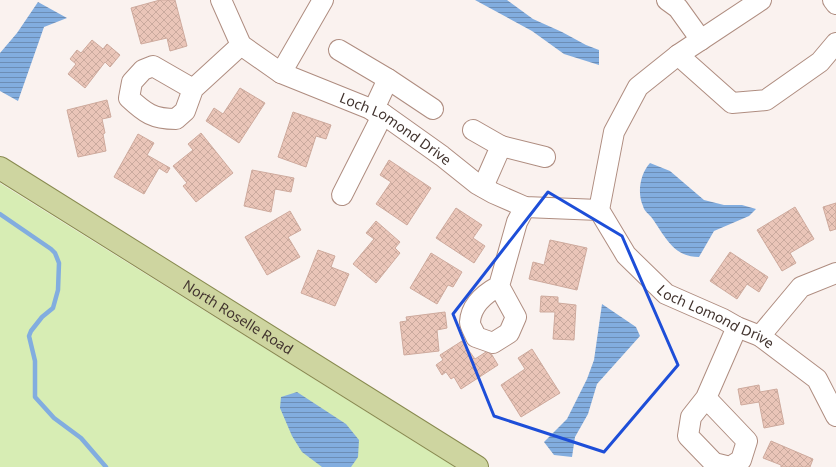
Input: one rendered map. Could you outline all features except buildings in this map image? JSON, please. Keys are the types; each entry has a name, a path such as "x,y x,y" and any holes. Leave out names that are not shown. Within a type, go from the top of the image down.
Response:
{"main road":[{"name":"North Roselle Road","path":"0,168 477,467"}],"street":[{"path":"193,89 241,46 221,0"},
{"path":"281,73 323,0"},
{"path":"666,0 678,8 701,40"},
{"path":"599,210 614,132 638,86 678,55 761,0"},
{"path":"832,0 836,4"},
{"path":"678,55 732,103 766,100 820,62 836,43"},
{"name":"Loch Lomond Drive","path":"241,46 281,73 378,112 493,194 525,207 599,210 626,255 666,294 760,336 817,379 836,416"},
{"path":"339,50 388,79 433,110"},
{"path":"342,195 378,112 388,79"},
{"path":"473,130 502,146 545,157"},
{"path":"483,187 502,146"},
{"path":"499,286 517,222 525,207"},
{"path":"760,336 801,287 836,273"},
{"path":"706,398 737,327"}],"highlighted area":[{"path":"548,192 622,236 678,365 604,452 494,416 453,314"}],"green space":[{"path":"0,183 455,467 0,467"}],"water":[{"path":"475,0 507,0 533,19 599,50 599,65 564,54 532,31"},
{"path":"38,2 67,18 44,27 18,101 0,91 0,53 17,33"},
{"path":"650,163 670,171 704,200 724,205 742,205 756,209 749,216 714,231 699,257 690,256 683,253 676,249 666,238 652,218 645,211 641,201 640,184"},
{"path":"602,304 636,327 640,336 597,384 588,414 575,437 572,457 554,455 544,442 567,419 587,379 594,360"},
{"path":"297,392 346,424 359,440 358,457 351,467 322,467 302,452 292,436 280,408 281,397"}],"waterway":[{"path":"0,214 51,249 55,253 59,263 58,290 53,308 42,317 29,336 35,361 35,397 54,418 81,438 106,467"}]}
